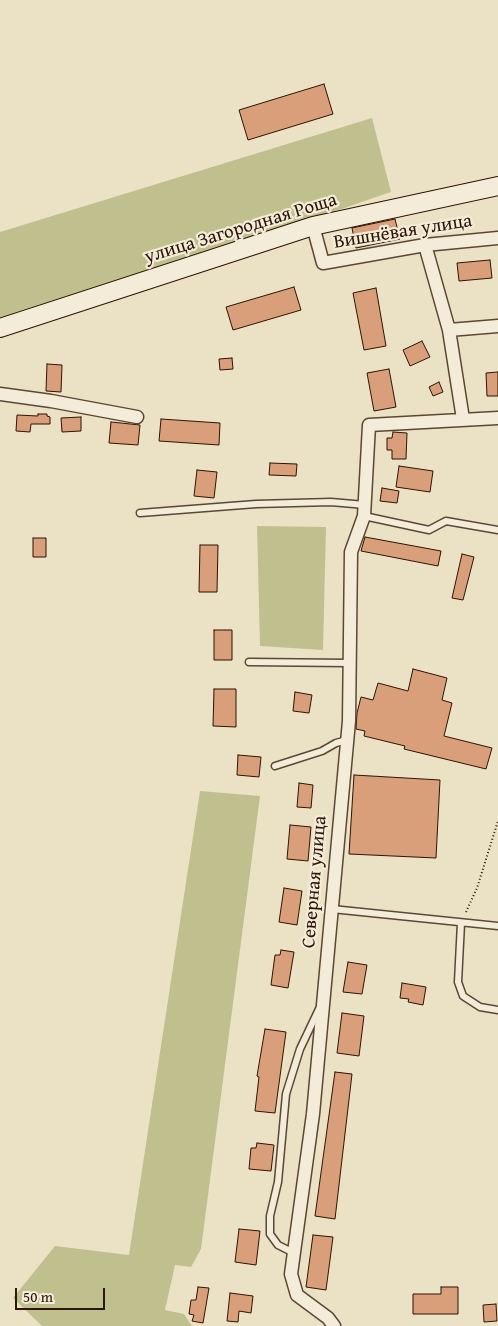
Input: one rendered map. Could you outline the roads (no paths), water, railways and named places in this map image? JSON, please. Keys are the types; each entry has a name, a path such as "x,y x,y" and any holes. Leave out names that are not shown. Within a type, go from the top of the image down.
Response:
{"street":[{"name":"улица Загородная Роща","path":"0,328 313,226 498,186"},
{"name":"Вишнёвая улица","path":"313,226 323,264 425,245 498,238"},
{"path":"425,245 449,330 464,419 498,418"},
{"path":"449,330 498,326"},
{"path":"0,394 137,416"},
{"name":"Северная улица","path":"334,1326 328,1318 297,1295 291,1274 313,1114 324,1000 347,740 351,552 364,511 369,425 464,419"}],"lane":[{"path":"140,514 256,504 331,502 429,530 446,521 498,530"},
{"path":"249,662 350,663"},
{"path":"275,766 322,751 336,743 347,740"},
{"path":"332,909 498,926"},
{"path":"461,923 458,982 464,996 480,1007 498,1010"},
{"path":"294,1253 278,1245 270,1234 270,1216 278,1182 286,1094 300,1049 324,1000"}]}
